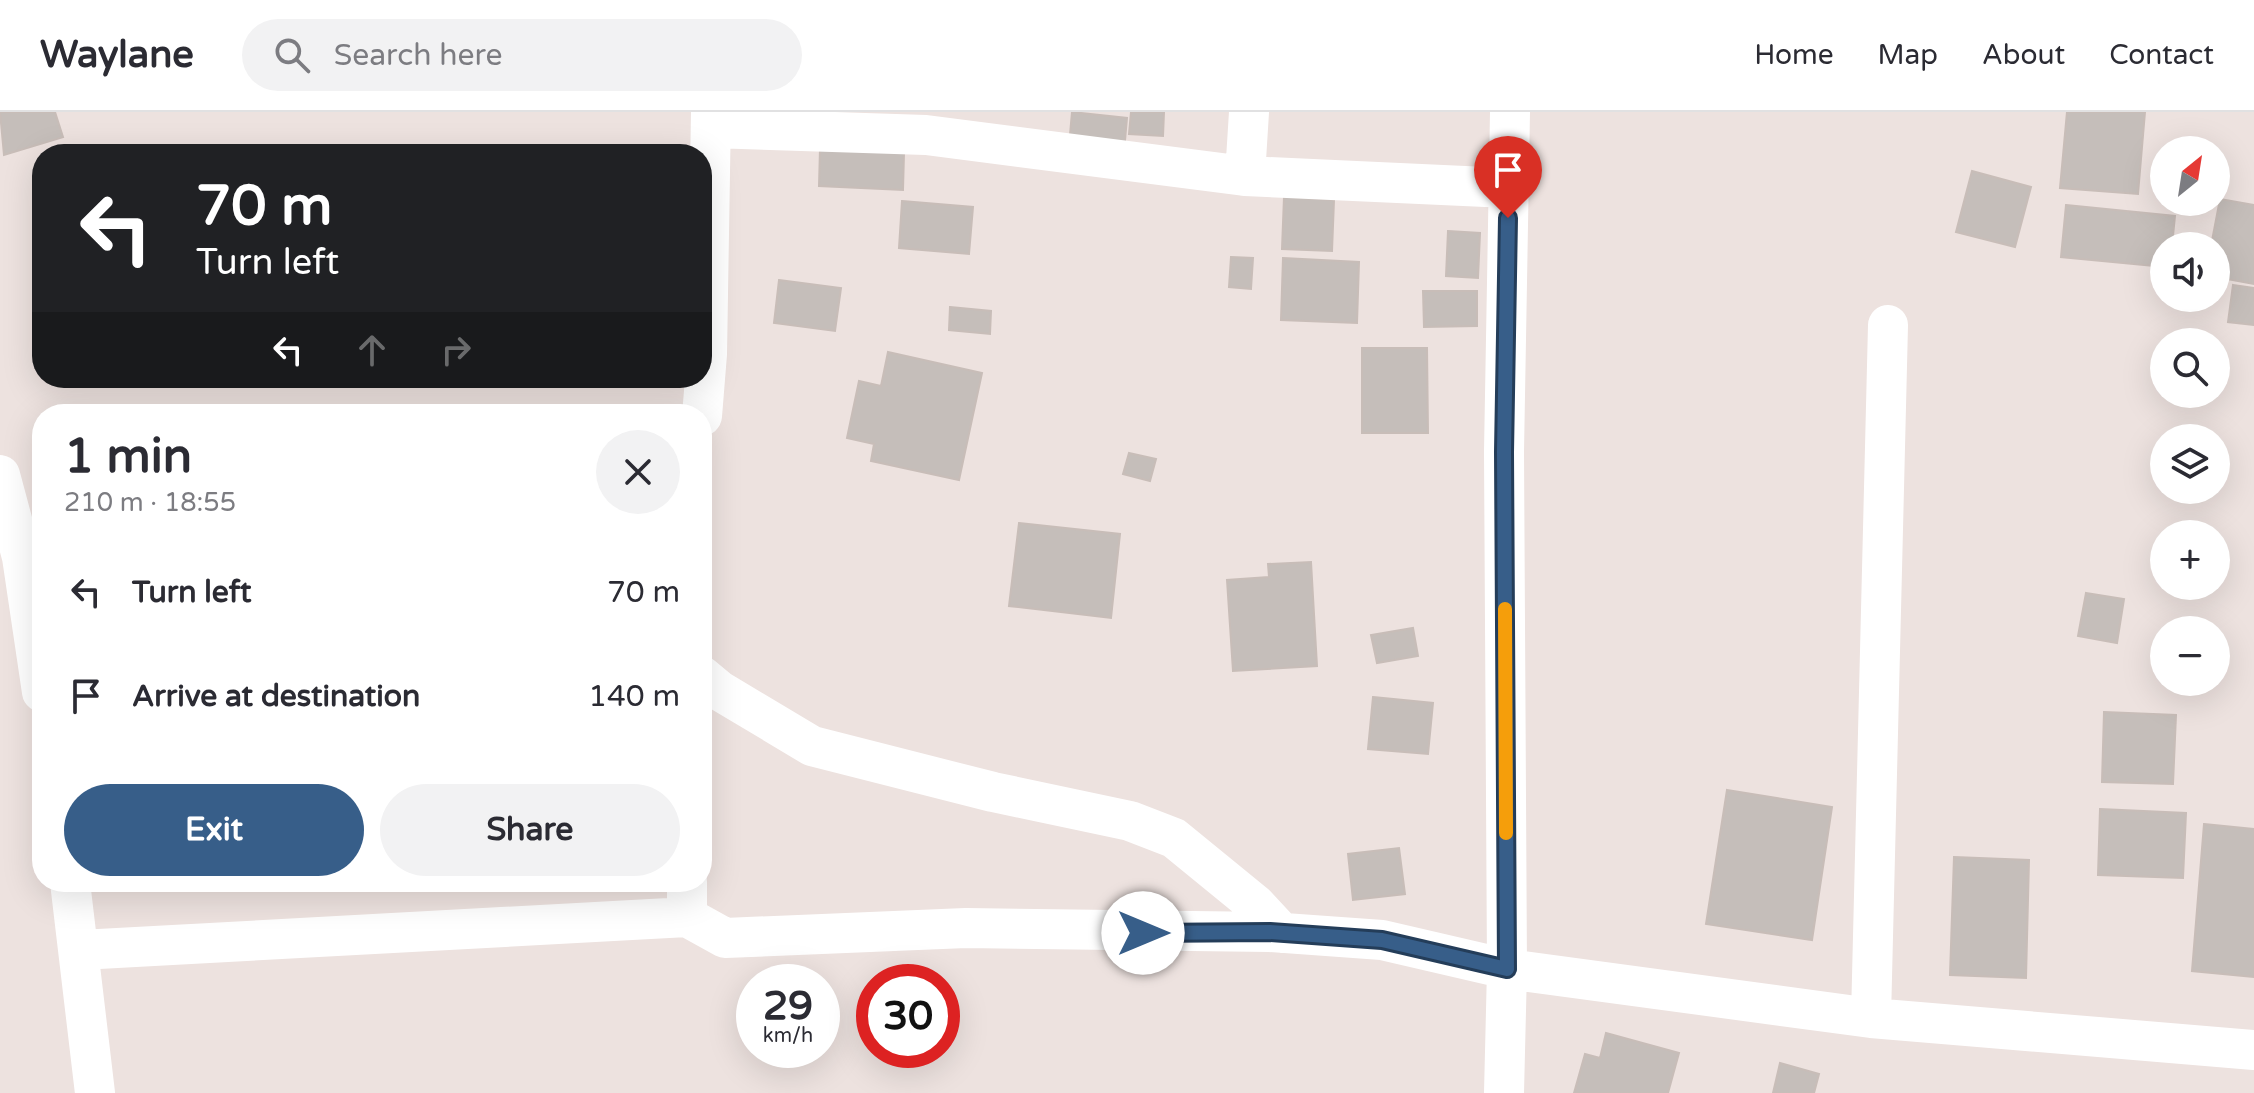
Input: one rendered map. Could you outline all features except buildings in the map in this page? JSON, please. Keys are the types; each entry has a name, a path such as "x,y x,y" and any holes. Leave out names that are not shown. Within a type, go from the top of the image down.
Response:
{"street":[{"path":"1245,176 1249,112"},
{"path":"1504,1093 1507,969 1504,452 1510,112"},
{"path":"711,144 711,120 926,135 1245,176 1508,188"},
{"path":"1871,1018 1888,325"},
{"path":"0,475 22,557 32,624"},
{"path":"712,684 812,746 993,792 1130,821 1174,838 1256,905 1282,933"},
{"path":"71,892 95,1093"},
{"path":"80,950 687,900 725,938 966,928 1282,933 1382,940 1507,969 1871,1018 2254,1050"}],"slow traffic":[{"path":"1505,609 1506,833"}],"route":[{"path":"1143,933 1270,932 1382,940 1507,969 1504,452 1508,218"}]}
